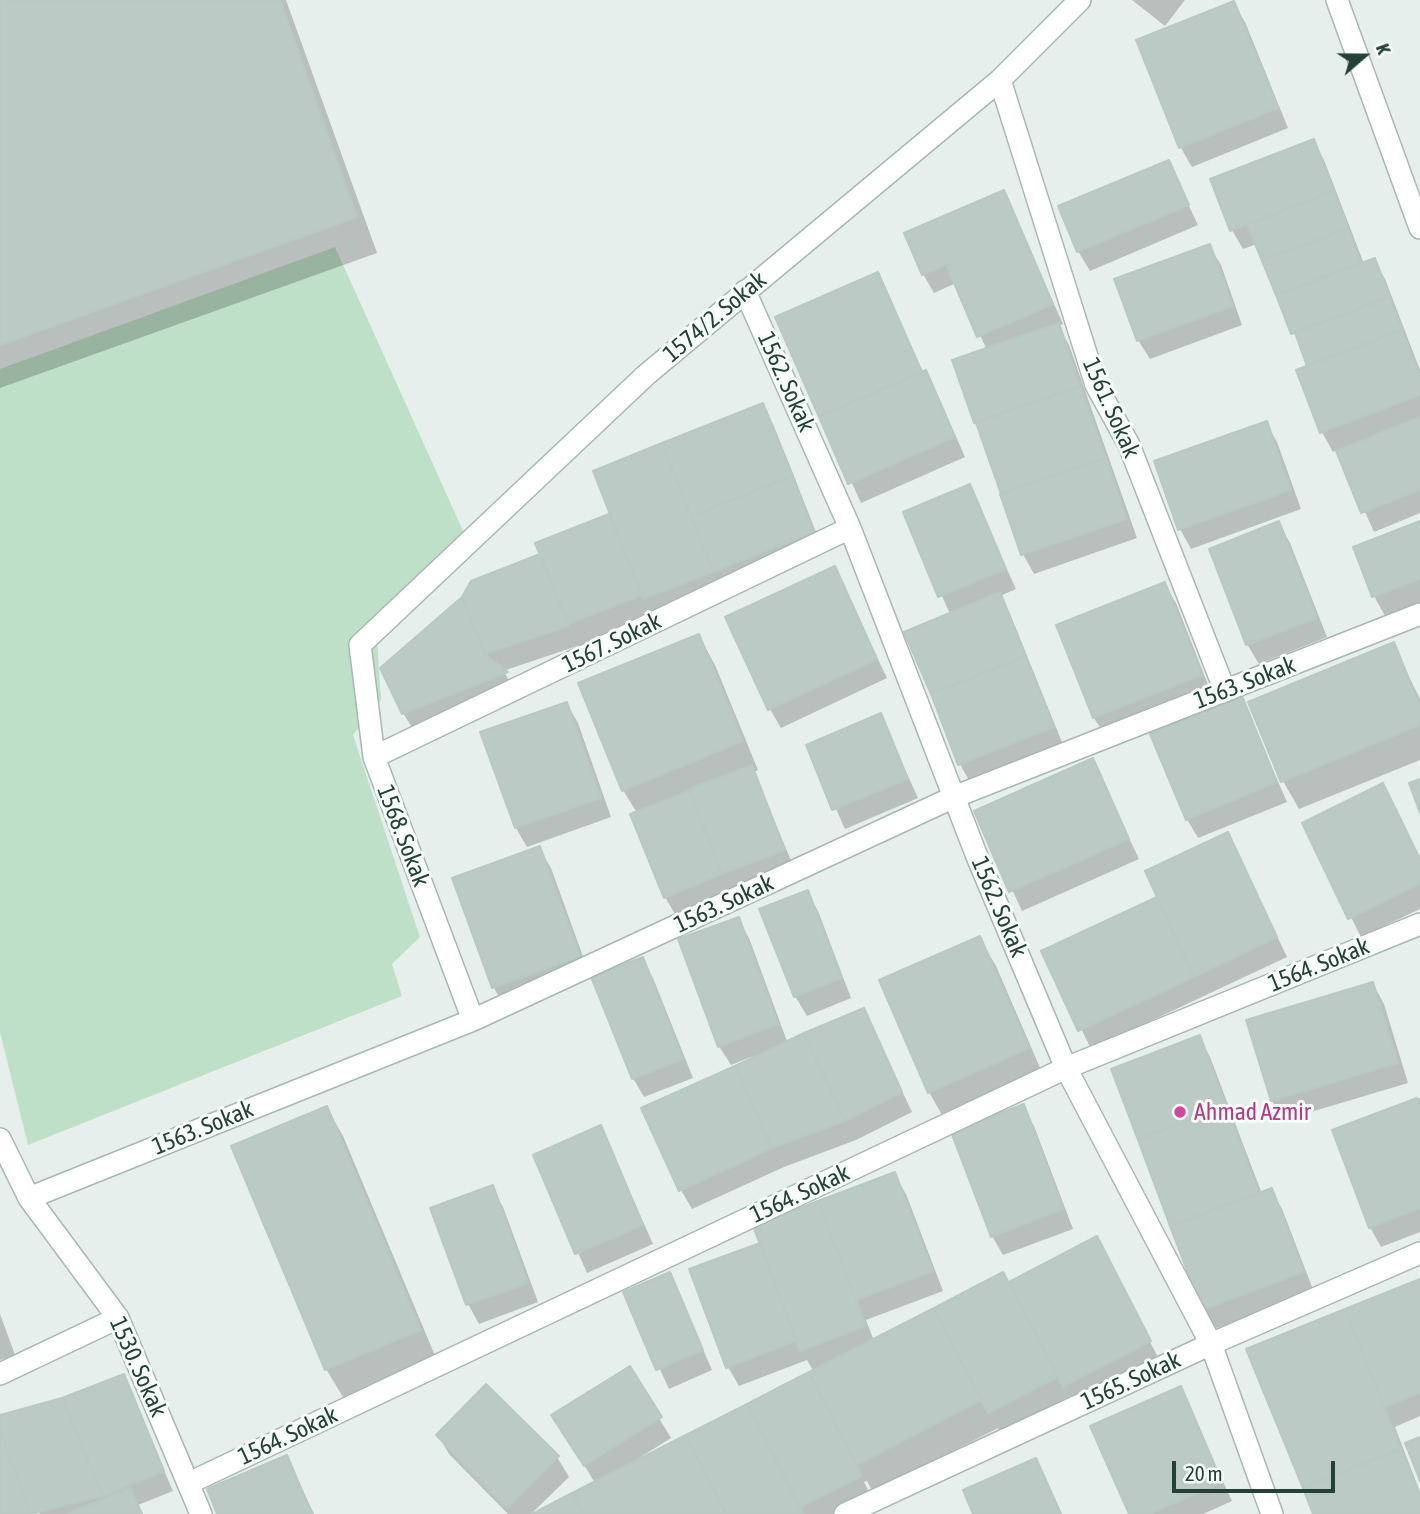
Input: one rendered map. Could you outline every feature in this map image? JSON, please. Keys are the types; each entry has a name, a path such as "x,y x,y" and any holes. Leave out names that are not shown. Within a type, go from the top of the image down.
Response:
{"street":[{"name":"1574/2. Sokak","path":"360,645 646,375 1000,80 1080,0"},
{"path":"1337,0 1413,188 1420,228"},
{"name":"1561. Sokak","path":"1000,80 1096,385 1129,445 1225,691"},
{"name":"1562. Sokak","path":"746,291 850,528 954,797 1066,1068 1211,1344 1272,1514"},
{"name":"1567. Sokak","path":"373,757 850,528"},
{"name":"1563. Sokak","path":"29,1198 473,1020 954,797 1420,614"},
{"name":"1568. Sokak","path":"360,645 373,757 473,1020"},
{"name":"1564. Sokak","path":"189,1483 1066,1068 1420,924"},
{"name":"1530. Sokak","path":"0,1139 29,1198 118,1318 201,1514"},
{"name":"1565. Sokak","path":"845,1514 1211,1344 1420,1254"},
{"path":"0,1374 118,1318"}],"green space":[{"path":"335,247 469,544 377,639 381,700 353,735 420,937 392,964 402,996 28,1145 0,1032 0,369"}],"building":[{"path":"0,0 280,0 357,217 0,345"},
{"path":"1234,1 1278,108 1179,148 1136,40"},
{"path":"1314,139 1334,191 1230,231 1210,179"},
{"path":"1169,160 1189,205 1077,252 1058,206"},
{"path":"1004,190 1053,304 977,337 946,264 922,275 904,233"},
{"path":"1334,191 1348,228 1262,261 1247,224"},
{"path":"1348,228 1361,263 1276,295 1262,261"},
{"path":"1210,244 1233,306 1137,341 1114,279"},
{"path":"1375,258 1390,297 1291,334 1276,295"},
{"path":"878,272 922,372 819,417 775,317"},
{"path":"1390,297 1402,330 1307,366 1295,333"},
{"path":"1059,323 1080,386 974,423 952,360"},
{"path":"1402,330 1420,376 1420,395 1320,433 1296,370"},
{"path":"926,370 955,437 848,484 819,417"},
{"path":"1080,386 1106,458 1001,494 976,423"},
{"path":"763,403 793,476 691,516 662,443"},
{"path":"1420,417 1420,490 1361,513 1336,451"},
{"path":"1267,421 1291,490 1178,530 1154,461"},
{"path":"662,443 713,572 643,599 593,471"},
{"path":"1106,458 1127,519 1021,555 1000,494"},
{"path":"793,476 814,532 713,572 691,516"},
{"path":"970,484 1006,569 938,597 903,512"},
{"path":"609,514 642,595 568,624 535,543"},
{"path":"1279,521 1317,618 1246,645 1209,549"},
{"path":"1420,521 1420,579 1372,597 1353,547"},
{"path":"540,554 569,626 485,654 462,597 471,581"},
{"path":"835,566 877,659 768,710 725,617"},
{"path":"1165,582 1202,675 1093,718 1056,625"},
{"path":"1000,592 1026,656 931,694 904,632"},
{"path":"462,597 485,654 508,672 402,714 380,668"},
{"path":"699,634 743,741 622,791 578,683"},
{"path":"1394,642 1420,706 1420,725 1281,782 1248,702"},
{"path":"1026,656 1054,727 958,765 931,694"},
{"path":"1242,696 1277,782 1186,820 1150,734"},
{"path":"567,702 601,798 515,828 480,732"},
{"path":"881,713 908,779 832,810 806,745"},
{"path":"1093,758 1129,839 1009,892 974,811"},
{"path":"752,765 785,850 722,874 689,789"},
{"path":"1420,779 1420,813 1409,783"},
{"path":"1383,783 1420,859 1420,884 1348,919 1302,823"},
{"path":"689,791 722,874 664,898 630,814"},
{"path":"1228,832 1277,937 1194,977 1145,871"},
{"path":"540,846 580,956 492,988 452,878"},
{"path":"808,890 842,978 794,997 759,909"},
{"path":"1157,897 1194,977 1078,1031 1041,951"},
{"path":"739,917 778,1024 718,1047 678,939"},
{"path":"980,936 1029,1048 928,1093 879,980"},
{"path":"643,957 683,1059 632,1079 591,977"},
{"path":"1373,982 1398,1063 1271,1101 1246,1020"},
{"path":"864,1008 902,1092 845,1121 804,1033"},
{"path":"804,1033 845,1121 772,1148 735,1066"},
{"path":"1200,1035 1226,1106 1138,1140 1111,1069"},
{"path":"735,1066 772,1148 679,1191 641,1108"},
{"path":"1417,1098 1420,1105 1420,1208 1369,1228 1332,1130"},
{"path":"1024,1104 1063,1209 991,1237 951,1132"},
{"path":"327,1106 421,1330 325,1370 231,1146"},
{"path":"1226,1106 1259,1193 1170,1226 1138,1140"},
{"path":"601,1125 643,1225 575,1254 533,1155"},
{"path":"895,1172 933,1271 856,1300 818,1201"},
{"path":"493,1185 528,1283 466,1305 430,1208"},
{"path":"1272,1188 1304,1272 1202,1310 1170,1226"},
{"path":"818,1201 866,1326 800,1351 753,1226"},
{"path":"1097,1236 1151,1341 1063,1387 1009,1282"},
{"path":"760,1243 796,1341 726,1368 689,1269"},
{"path":"670,1272 703,1350 656,1370 623,1292"},
{"path":"1003,1272 1058,1377 988,1413 934,1308"},
{"path":"1420,1279 1420,1393 1384,1407 1345,1309"},
{"path":"934,1308 981,1400 856,1465 809,1372"},
{"path":"1345,1309 1401,1449 1303,1488 1246,1349"},
{"path":"630,1366 662,1417 584,1466 551,1415"},
{"path":"809,1372 862,1476 800,1507 747,1404"},
{"path":"124,1374 164,1471 103,1496 62,1398"},
{"path":"486,1384 559,1456 507,1508 436,1435"},
{"path":"1181,1386 1222,1482 1150,1514 1129,1514 1090,1426"},
{"path":"62,1398 103,1496 31,1514 0,1432 0,1415"},
{"path":"747,1404 803,1514 726,1514 686,1435"},
{"path":"0,1432 31,1514 0,1514"},
{"path":"686,1435 726,1514 583,1514 572,1493"},
{"path":"1420,1437 1420,1481 1405,1443"},
{"path":"1401,1449 1420,1496 1420,1514 1313,1514 1303,1488"},
{"path":"287,1455 312,1514 217,1514 207,1489"},
{"path":"1036,1458 1061,1514 973,1514 963,1490"},
{"path":"130,1488 142,1514 69,1514 69,1513"},
{"path":"572,1493 583,1514 532,1514"}],"place":[{"name":"Ahmad Azmir","path":"1180,1112"}]}
